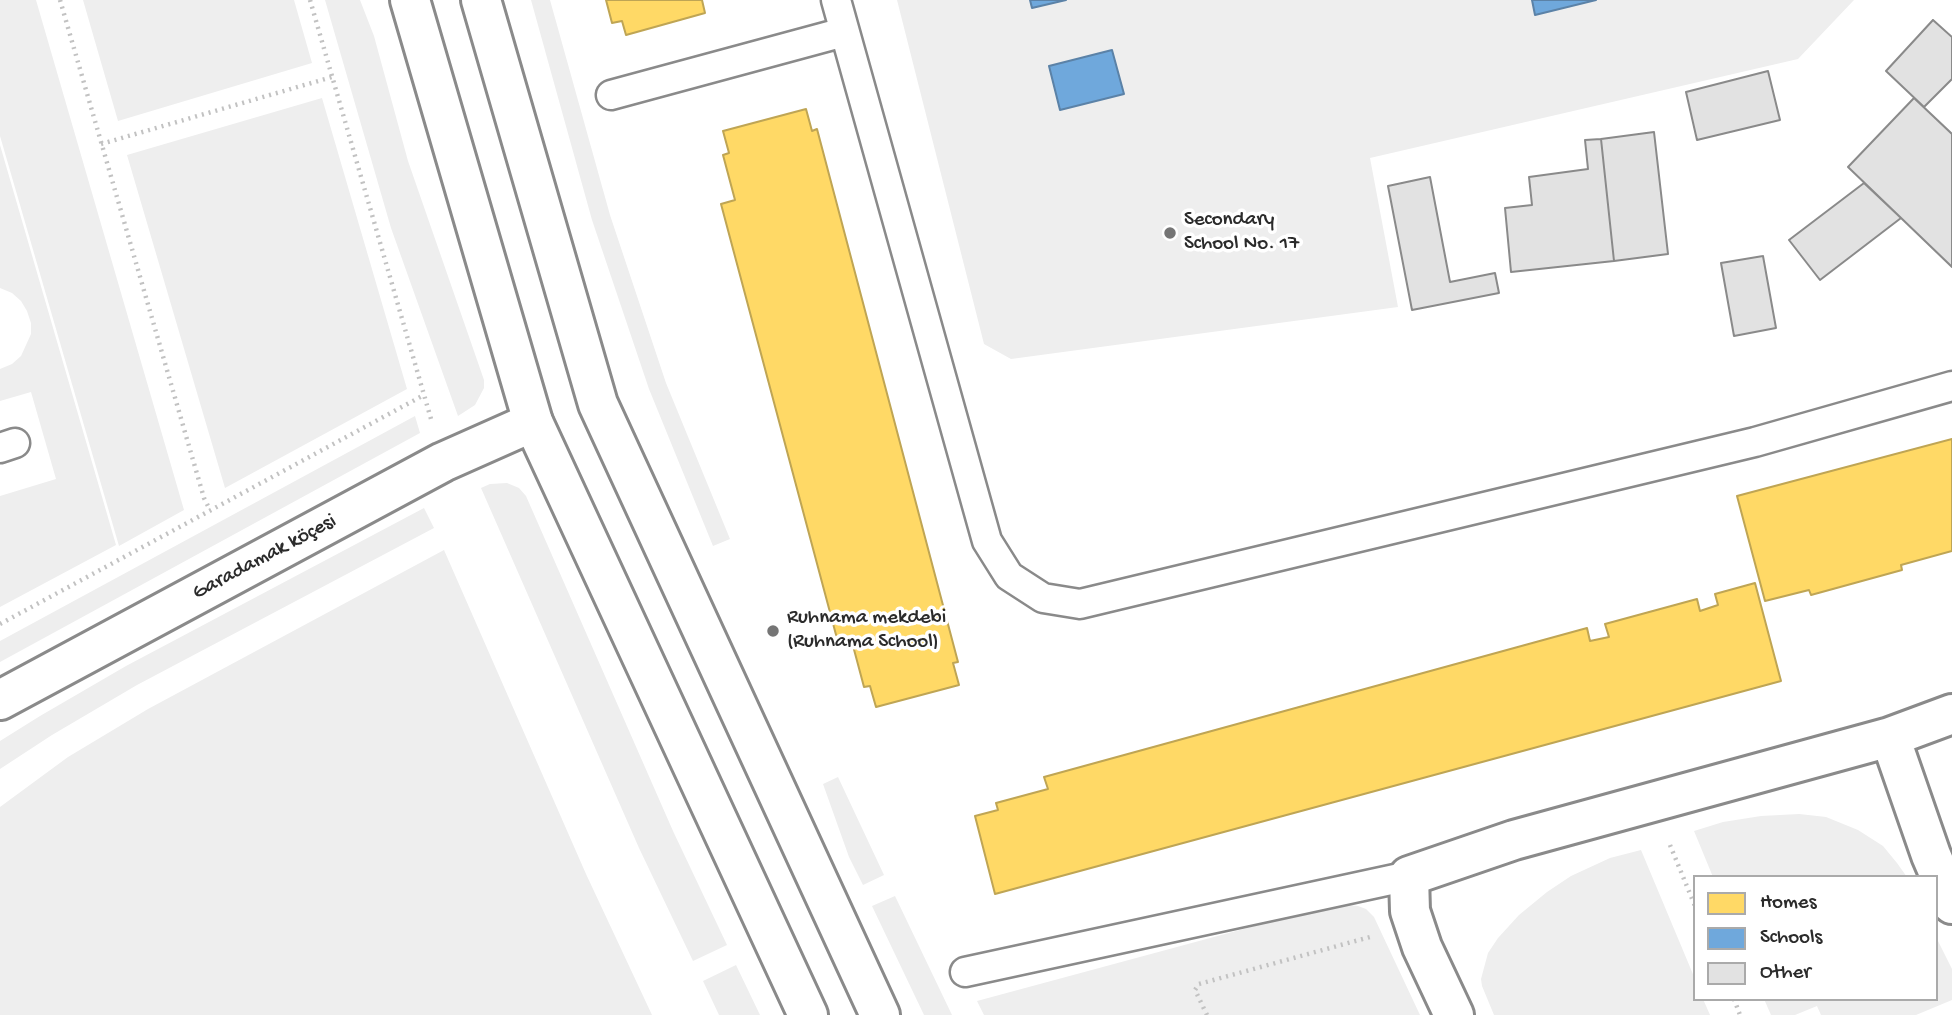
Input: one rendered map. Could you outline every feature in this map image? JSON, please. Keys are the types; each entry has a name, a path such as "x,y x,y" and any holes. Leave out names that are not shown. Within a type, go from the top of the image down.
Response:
{"main road":[{"path":"410,0 533,422 808,1015"},
{"path":"481,0 598,404 880,1015"},
{"name":"Garadamak köçesi","path":"0,700 443,462 533,422"},
{"path":"1454,1015 1422,947 1410,911 1409,876 1514,840 1889,737 1952,715"},
{"path":"1889,737 1931,855 1952,904"}],"lane":[{"path":"836,0 987,541 1009,576 1043,598 1080,604 1755,442 1952,386"},
{"path":"611,95 844,32"},
{"path":"965,972 1409,876"}],"path":[{"path":"60,0 200,485 210,510"},
{"path":"310,0 433,426"},
{"path":"101,144 332,77"},
{"path":"0,624 424,395"},
{"path":"1667,840 1693,901"},
{"path":"1207,1015 1195,990 1199,984 1380,934"}],"shaded area":[{"path":"0,0 36,0 184,510 119,546 0,136"},
{"path":"83,0 294,0 312,63 118,121"},
{"path":"325,0 360,0 374,36 408,161 484,380 484,388 475,405 458,416 391,228"},
{"path":"531,0 550,0 610,215 666,383 730,539 713,546 649,389 592,220"},
{"name":"Secondary School No. 17","path":"897,0 1854,0 1798,59 1370,158 1398,307 1011,359 984,344"},
{"path":"322,98 407,389 225,488 127,155"},
{"path":"0,145 116,545 0,607 0,496 56,479 31,392 0,401 0,369 21,356 31,334 31,323 21,301 0,288"},
{"path":"415,416 420,433 0,662 0,641"},
{"path":"507,483 519,488 526,496 673,831 727,945 693,961 639,848 481,488 490,484"},
{"path":"424,508 434,528 137,685 0,769 0,741 40,716 126,666"},
{"path":"444,550 586,874 652,1015 0,1015 0,807 68,757 148,709"},
{"path":"838,777 884,875 863,885 849,857 823,784"},
{"path":"1799,814 1826,817 1858,830 1883,846 1906,875 1712,875 1694,831 1723,822"},
{"path":"1641,850 1693,974 1693,1001 1704,1001 1710,1015 1494,1015 1481,979 1488,953 1498,938 1519,915 1547,892 1571,876 1610,858"},
{"path":"895,896 952,1015 924,1015 872,906"},
{"path":"1336,904 1358,906 1374,917 1420,1015 984,1015 977,1001"},
{"path":"1938,941 1952,969 1952,1000 1916,1015 1821,1015 1817,1006 1795,1015 1771,1015 1765,1001 1938,1001"},
{"path":"736,965 760,1015 719,1015 703,981"}],"building: Homes":[{"path":"606,0 702,0 705,13 626,35 622,21 612,23"},
{"path":"806,109 812,131 817,129 958,662 953,663 959,685 876,707 870,686 864,687 852,642 839,646 721,204 735,200 723,155 729,153 723,131"},
{"path":"1952,439 1952,551 1901,565 1902,570 1811,595 1809,590 1765,601 1737,496"},
{"path":"1755,583 1781,681 995,894 975,816 998,810 996,803 1048,789 1044,777 1587,628 1590,641 1609,637 1605,624 1697,599 1700,611 1718,605 1715,594"}],"building: Schools":[{"path":"1030,0 1066,0 1032,8"},
{"path":"1532,0 1596,0 1535,15"},
{"path":"1112,50 1124,94 1060,110 1049,66"}],"building: Other":[{"path":"1933,20 1952,37 1952,79 1924,107 1886,71"},
{"path":"1768,71 1780,120 1697,140 1686,92"},
{"path":"1914,98 1952,134 1952,267 1848,167"},
{"path":"1654,132 1668,254 1614,261 1601,139"},
{"path":"1601,139 1614,261 1511,272 1505,208 1532,205 1529,177 1588,169 1585,140"},
{"path":"1430,177 1450,282 1495,273 1499,293 1412,310 1388,186"},
{"path":"1864,183 1901,218 1820,280 1789,240"},
{"path":"1763,256 1776,328 1734,336 1721,263"}],"place":[{"name":"Secondary School No. 17","path":"1170,233"},
{"name":"Ruhnama mekdebi (Ruhnama School)","path":"773,631"}]}
